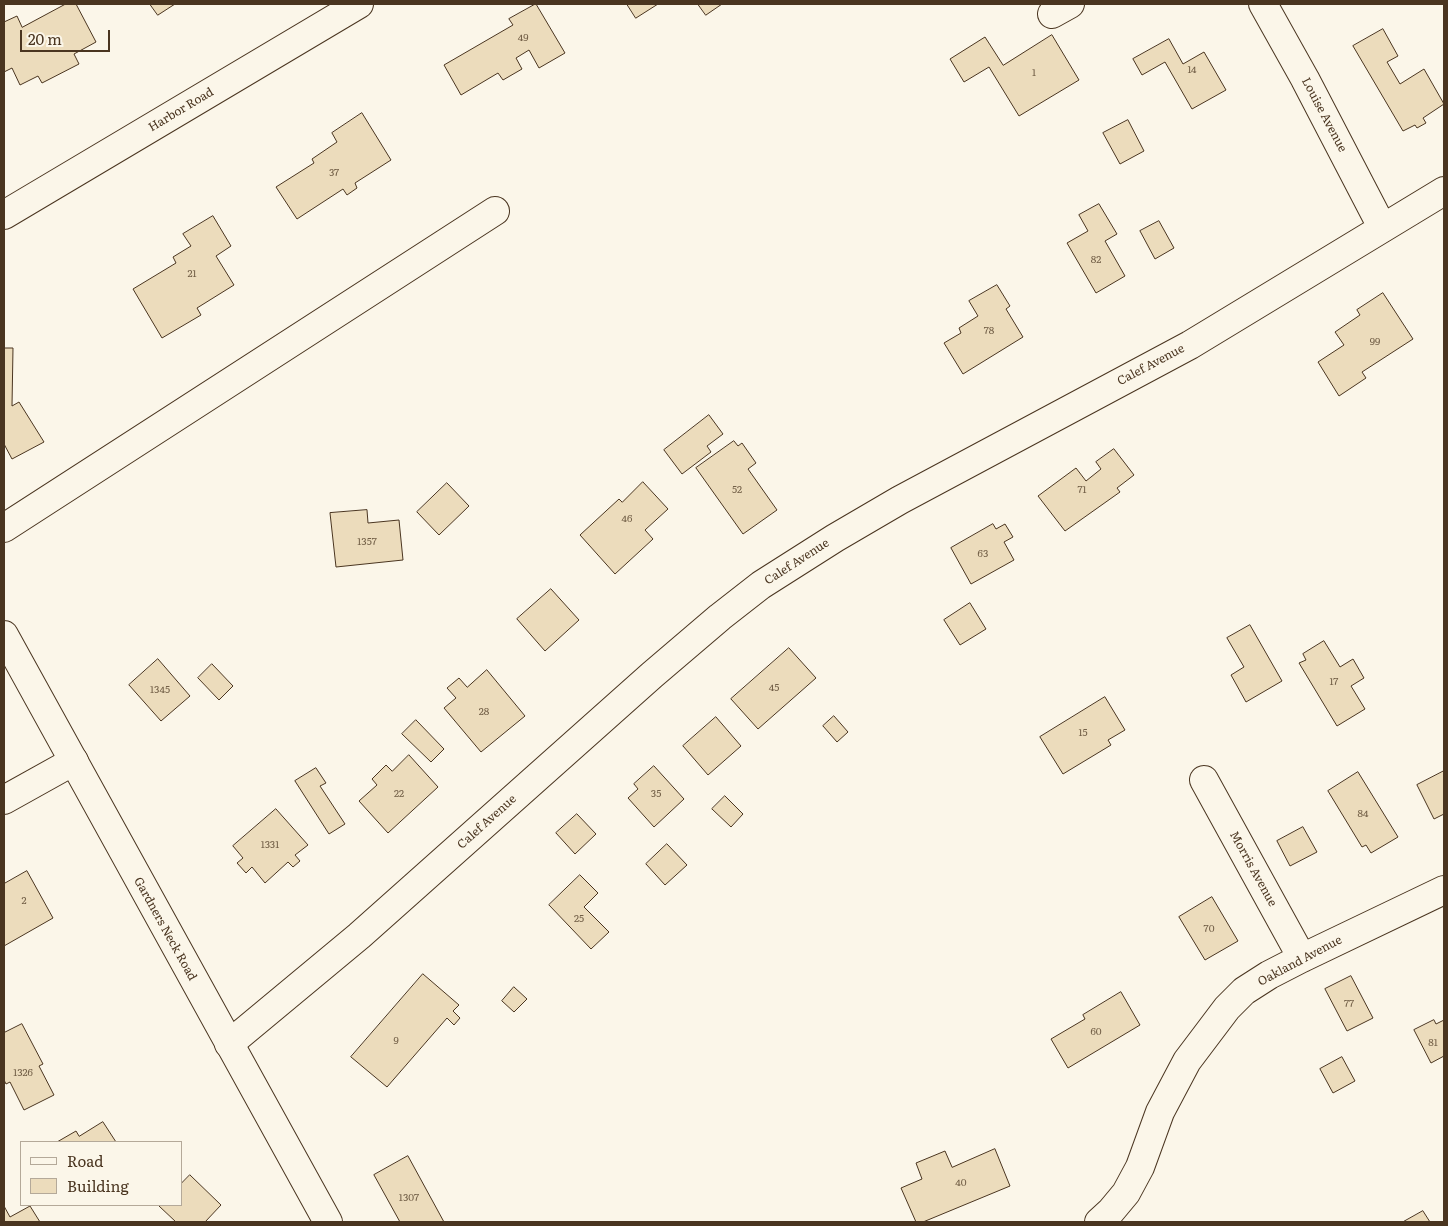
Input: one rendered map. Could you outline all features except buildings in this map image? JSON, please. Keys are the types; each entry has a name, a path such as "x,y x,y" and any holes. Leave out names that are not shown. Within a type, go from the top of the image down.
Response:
{"street":[{"name":"Louise Avenue","path":"1262,4 1305,79 1382,227"},
{"name":"Harbor Road","path":"4,215 347,7"},
{"name":"Calef Avenue","path":"229,1044 359,936 652,675 761,585 834,538 900,500 1190,345 1444,191"},
{"path":"4,528 495,211"},
{"name":"Gardners Neck Road","path":"4,635 328,1222"},
{"path":"4,800 74,761"},
{"name":"Morris Avenue","path":"1204,780 1302,958"},
{"name":"Oakland Avenue","path":"1099,1222 1111,1211 1126,1192 1140,1168 1160,1112 1187,1061 1227,1008 1244,991 1302,958 1444,890"}]}
